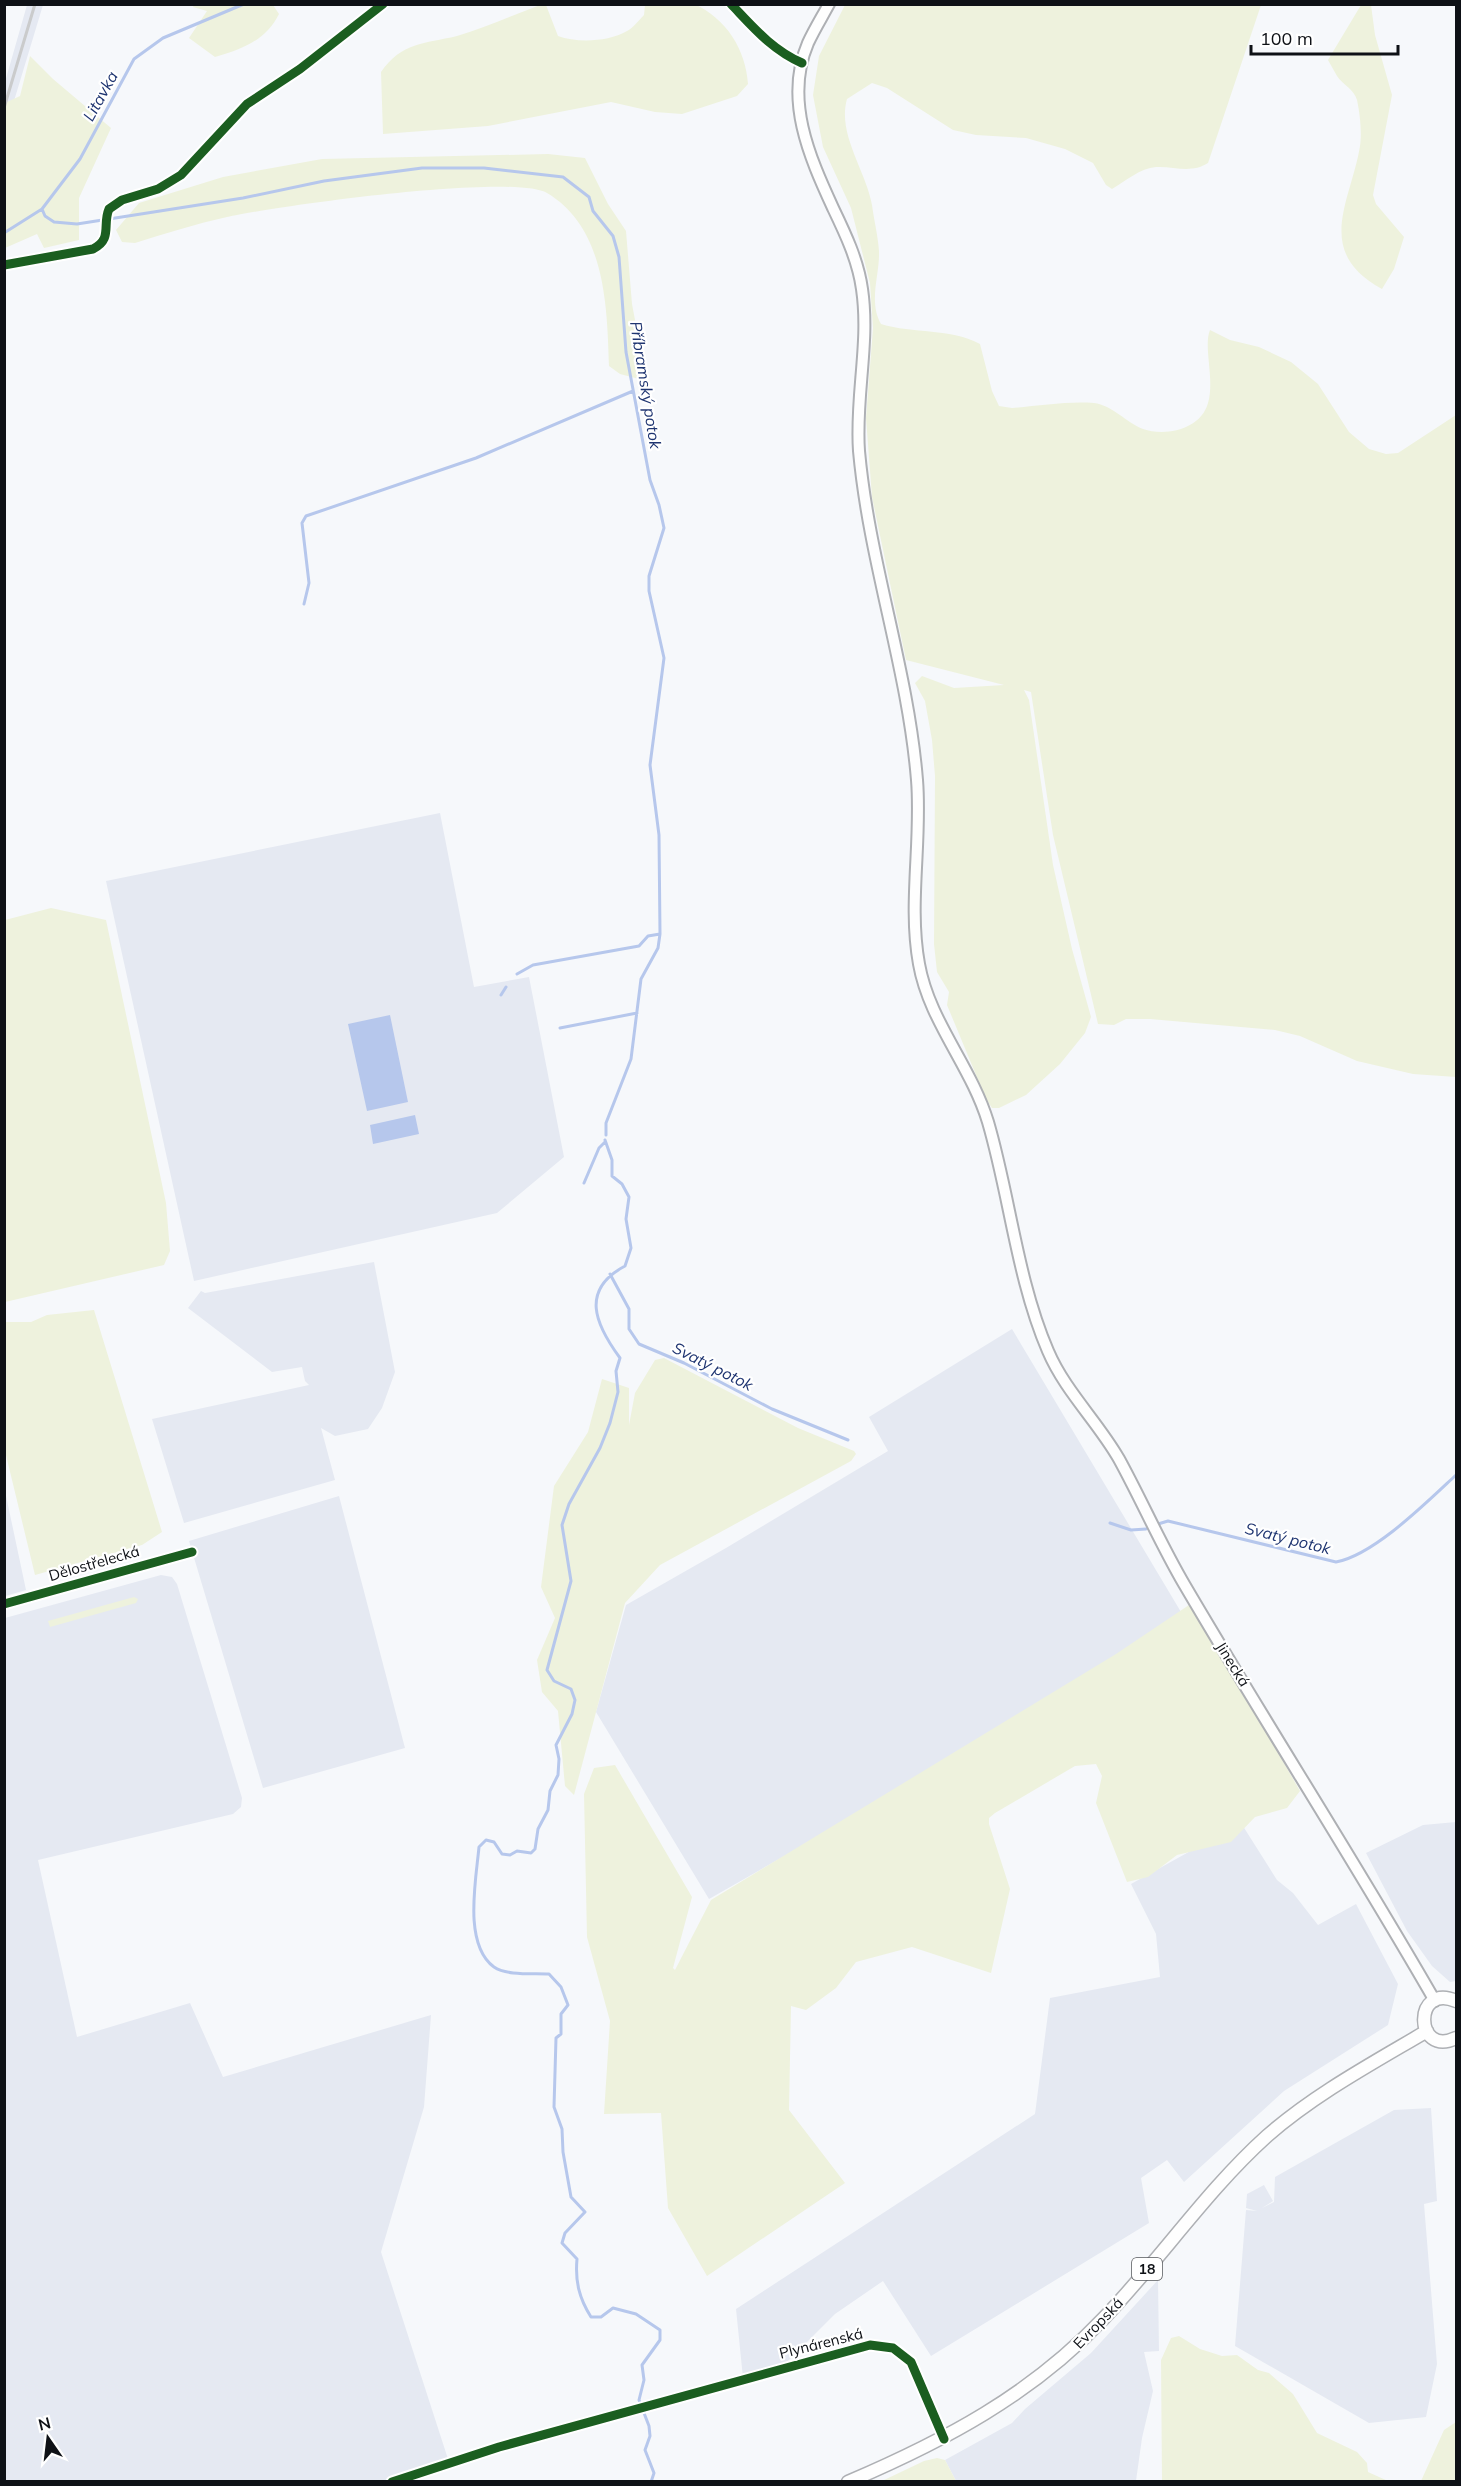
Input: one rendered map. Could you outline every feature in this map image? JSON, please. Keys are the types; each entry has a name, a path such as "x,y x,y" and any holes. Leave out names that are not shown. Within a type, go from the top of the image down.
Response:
{"main road":[{"name":"Jinecká","path":"829,4 808,43 802,63 798,89 800,120 812,162 847,237 862,286 864,318 859,447 866,502 912,735 917,780 916,936 919,963 936,1015 970,1078 987,1118 1038,1325 1055,1366 1104,1435 1185,1586 1359,1869 1435,2001"},
{"path":"1456,2001 1445,1998 1435,2001 1427,2007 1424,2016 1426,2031 1442,2041 1456,2039"},
{"name":"Evropská","path":"848,2481 944,2439 1015,2396 1069,2353 1134,2284 1226,2176 1268,2136 1322,2096 1426,2031"}],"street":[{"path":"4,265 93,249 105,240 106,214 109,209 122,200 158,189 181,175 247,104 300,69 383,4"},
{"path":"731,4 784,55 802,63"},
{"name":"Dělostřelecká","path":"4,1604 192,1552"},
{"name":"Plynárenská","path":"392,2481 499,2447 870,2345 893,2348 911,2362 944,2439"}],"shaded area":[{"path":"27,5 43,5 4,134 5,82"},
{"path":"440,813 474,987 529,977 564,1157 497,1213 194,1281 106,881"},
{"path":"374,1262 395,1372 382,1408 368,1429 335,1436 321,1428 335,1480 184,1523 152,1419 309,1385 305,1381 302,1367 272,1372 188,1308 201,1291 205,1293"},
{"path":"1012,1329 1184,1617 950,1762 709,1899 596,1712 626,1605 888,1451 869,1417"},
{"path":"5,1491 26,1590 4,1596"},
{"path":"339,1496 405,1748 263,1788 189,1541"},
{"path":"161,1575 172,1577 177,1584 242,1798 241,1807 233,1814 38,1860 77,2037 190,2003 223,2077 431,2015 424,2107 381,2252 448,2459 393,2481 5,2482 5,1618"},
{"path":"1456,1822 1456,1981 1450,1982 1432,1966 1407,1931 1366,1853 1423,1825"},
{"path":"1241,1823 1277,1880 1293,1893 1318,1925 1356,1904 1398,1984 1388,2025 1284,2091 1184,2182 1167,2160 1141,2178 1149,2223 931,2356 883,2281 835,2314 784,2365 743,2378 736,2309 1035,2114 1050,1998 1160,1977 1156,1934 1131,1884"},
{"path":"1431,2108 1437,2201 1424,2204 1437,2364 1426,2417 1369,2423 1235,2346 1246,2210 1257,2211 1246,2208 1247,2194 1264,2185 1273,2201 1262,2208 1274,2202 1275,2177 1394,2110"},
{"path":"1158,2280 1159,2351 1144,2352 1153,2391 1142,2438 1136,2481 956,2481 945,2460 1012,2423 1025,2409 1091,2353"}],"green space":[{"path":"694,4 725,26 738,47 748,84 737,96 682,114 655,112 611,102 488,126 383,134 381,72 397,55 414,46 467,33 540,5 546,5 558,36 583,40 602,39 627,31 644,15 645,5"},
{"path":"194,5 273,5 279,14 267,31 253,42 215,57 189,38 207,11 193,7"},
{"path":"845,5 1261,5 1208,163 1189,169 1150,168 1139,172 1112,189 1106,185 1093,163 1065,149 1026,138 976,135 953,130 887,88 872,83 847,99 846,126 869,192 878,240 879,260 875,306 881,324 944,333 980,344 992,391 999,406 1012,408 1063,403 1094,403 1107,407 1143,429 1162,432 1182,429 1198,419 1208,403 1210,384 1208,337 1210,330 1230,340 1259,347 1291,362 1318,384 1349,432 1369,449 1386,454 1398,453 1456,415 1456,1077 1413,1074 1357,1061 1300,1036 1275,1030 1150,1019 1126,1019 1114,1025 1098,1024 1053,835 1031,692 1024,690 1029,700 1053,865 1072,949 1091,1017 1085,1033 1060,1064 1026,1095 999,1108 992,1108 986,1099 947,1005 949,992 937,972 934,944 935,776 925,701 915,683 922,676 954,688 1004,685 906,660 872,497 866,418 873,328 870,283 851,208 823,147 813,95 819,56"},
{"path":"1361,5 1371,5 1375,35 1392,95 1373,195 1376,204 1404,237 1394,269 1382,289 1361,274 1348,258 1342,242 1345,206 1356,167 1361,135 1356,96 1337,76 1328,60"},
{"path":"30,56 53,79 111,128 79,198 79,240 44,248 37,234 5,248 5,103 20,96"},
{"path":"548,154 585,158 608,204 626,231 632,304 641,352 639,379 620,374 609,366 604,295 592,248 581,226 567,208 547,193 525,188 489,187 392,193 341,199 227,217 135,243 122,242 116,230 139,203 223,177 322,159"},
{"path":"51,908 106,920 166,1203 170,1251 164,1265 5,1302 5,920"},
{"path":"94,1310 162,1532 142,1545 35,1575 5,1451 5,1322 31,1322 47,1315"},
{"path":"664,1358 798,1428 854,1451 856,1454 851,1461 660,1565 625,1603 574,1795 565,1786 558,1711 542,1692 537,1660 555,1618 541,1587 554,1486 588,1432 602,1379 629,1388 629,1425 635,1393 655,1360"},
{"path":"134,1597 138,1599 136,1603 50,1627 48,1621"},
{"path":"1192,1603 1300,1791 1287,1808 1255,1817 1231,1842 1177,1855 1148,1877 1127,1882 1096,1803 1102,1776 1096,1764 1075,1766 995,1813 989,1818 989,1824 1010,1889 991,1973 912,1947 856,1962 836,1988 806,2010 791,2006 789,2110 845,2183 707,2276 668,2208 661,2113 604,2114 610,2021 587,1937 584,1794 594,1768 615,1765 692,1897 673,1968 675,1970 711,1900 1116,1654"},
{"path":"1179,2336 1200,2349 1222,2356 1237,2355 1258,2370 1269,2373 1293,2394 1317,2433 1357,2452 1367,2463 1368,2472 1388,2481 1162,2481 1161,2360 1171,2338"},
{"path":"1456,2422 1456,2481 1421,2481 1444,2430"},
{"path":"937,2458 945,2460 956,2481 882,2481 924,2461"}],"water":[{"path":"390,1015 408,1102 367,1111 348,1024"},
{"path":"415,1115 419,1134 373,1144 370,1125"}],"waterway":[{"name":"Litavka","path":"4,233 42,209 80,159 134,59 163,38 244,4"},
{"name":"Příbramský potok","path":"42,209 45,216 54,222 77,224 243,198 324,181 422,168 484,168 563,177 589,197 593,211 613,236 619,257 626,352 650,480 664,528 649,576 649,591 664,658 650,765 659,835 660,934 658,948 641,979 631,1059 606,1123 606,1135"},
{"path":"304,604 309,583 302,523 306,516 476,458 633,391"},
{"path":"517,974 533,965 639,946 648,936 660,934"},
{"path":"501,995 506,987"},
{"path":"560,1028 637,1013"},
{"name":"Příbramský potok","path":"605,1140 612,1160 612,1176 622,1184 629,1197 626,1219 631,1248 625,1266 611,1275 602,1286 597,1297 596,1308 604,1333 620,1358 616,1371 618,1392 610,1423 600,1448 569,1504 562,1525 571,1581 547,1670 554,1681 571,1689 575,1700 572,1714 556,1745 559,1759 558,1775 550,1791 548,1810 538,1829 535,1849 531,1853 517,1851 510,1855 502,1854 494,1842 486,1840 479,1847 474,1911 478,1943 484,1957 499,1970 513,1973 549,1974 561,1987 568,2005 561,2014 561,2034 556,2038 554,2107 562,2129 563,2152 571,2197 585,2212 565,2233 562,2243 577,2259 579,2289 583,2303 591,2317 601,2317 613,2308 636,2314 660,2330 660,2340 642,2365 644,2380 639,2400 649,2426 650,2436 645,2450 654,2473 651,2482"},
{"path":"584,1183 599,1148 605,1142"},
{"name":"Svatý potok","path":"610,1274 629,1309 629,1329 639,1344 684,1363 772,1409 848,1440"},
{"name":"Svatý potok","path":"1158,1524 1168,1521 1336,1562 1351,1557 1383,1539 1456,1475"},
{"name":"Svatý potok","path":"1110,1523 1131,1530 1146,1529"}],"railway":[{"path":"4,108 35,4"}],"cycle path":[{"path":"4,265 93,249 99,245 105,236 109,209 122,200 158,189 181,175 247,104 300,69 383,4"},
{"path":"731,4 772,45 802,63"},
{"path":"4,1604 192,1552"},
{"path":"392,2482 499,2447 870,2345 893,2348 911,2362 944,2439"}]}
